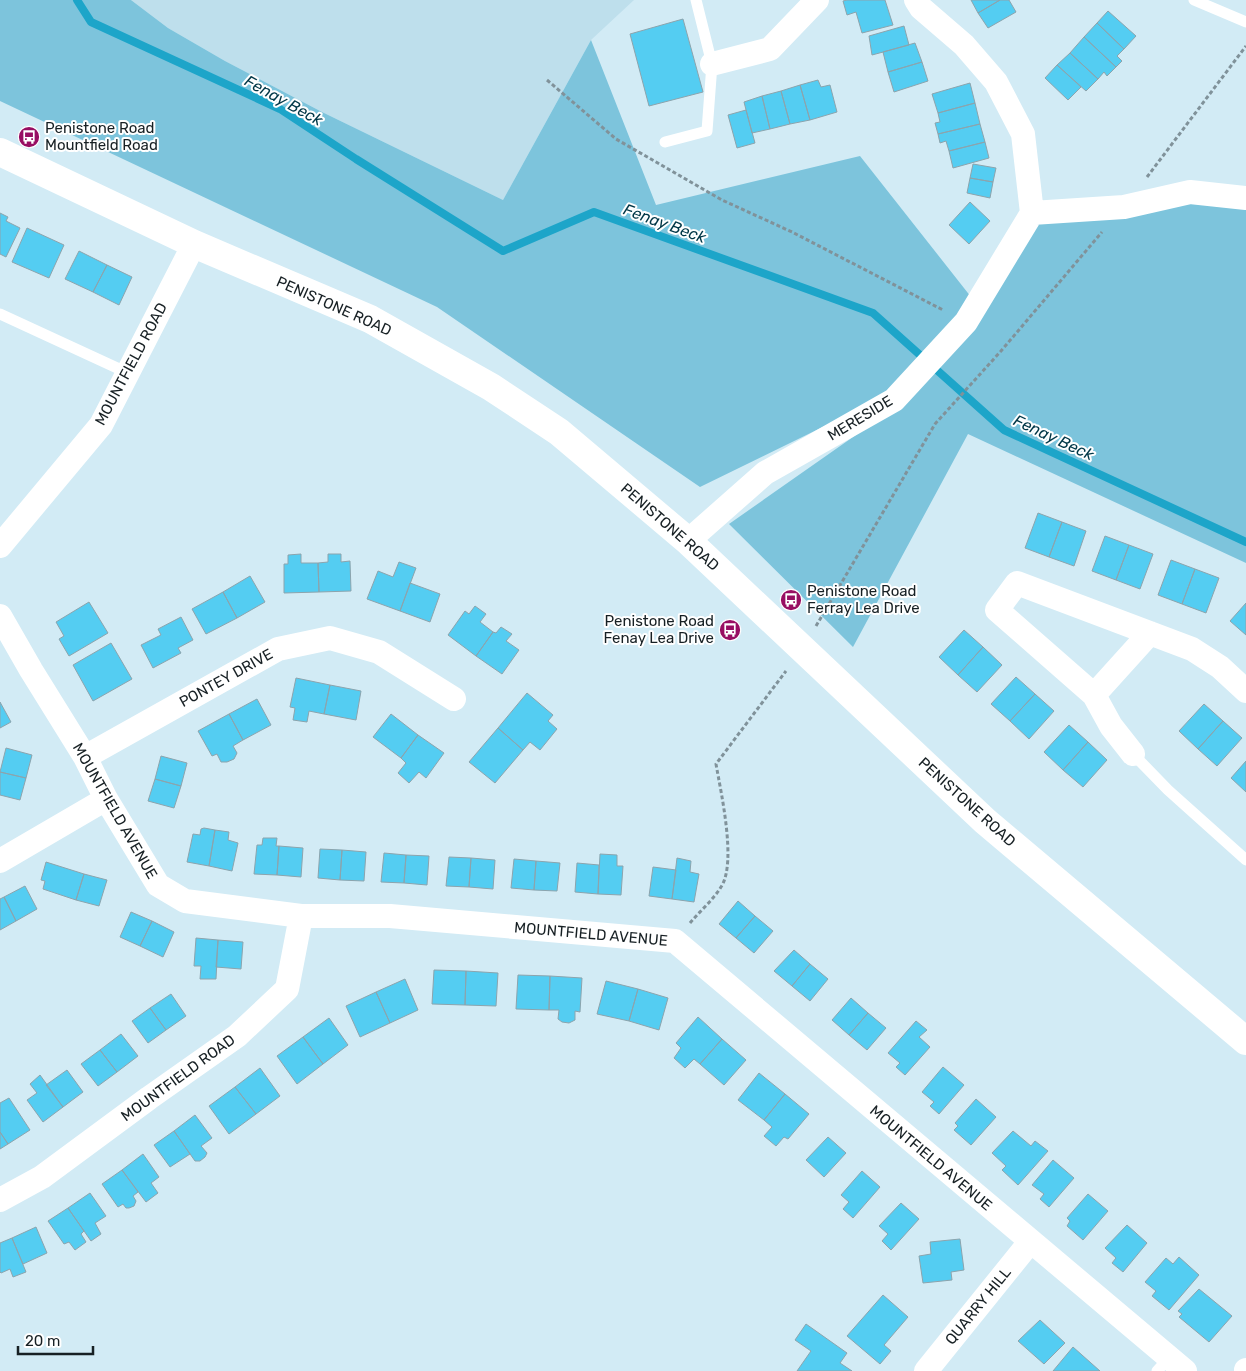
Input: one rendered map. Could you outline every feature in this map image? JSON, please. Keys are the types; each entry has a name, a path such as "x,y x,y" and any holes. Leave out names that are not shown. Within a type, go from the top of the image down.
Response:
{"highway":[{"name":"PENISTONE ROAD","path":"0,152 194,244 370,319 492,387 560,432 688,541 985,821 1246,1042"}],"street":[{"path":"712,64 770,49 818,0"},
{"path":"916,0 920,8 964,45 996,82 1023,134 1032,213 1124,207 1190,192 1246,198"},
{"name":"MERESIDE","path":"688,541 765,473 894,400 966,322 1032,213"},
{"name":"MOUNTFIELD ROAD","path":"0,546 101,424 194,244"},
{"path":"1133,754 1110,726 1094,695 997,610 1017,583 1192,649 1220,667 1246,691"},
{"name":"MOUNTFIELD AVENUE","path":"0,616 30,670 85,757 106,799 158,885 185,901 301,916 390,916 675,941 1030,1242 1170,1366"},
{"path":"1094,695 1150,633"},
{"name":"PONTEY DRIVE","path":"85,757 278,649 330,638 379,652 454,699"},
{"path":"0,861 106,799"},
{"name":"MOUNTFIELD ROAD","path":"0,1200 42,1176 237,1036 287,989 301,916"},
{"name":"QUARRY HILL","path":"926,1371 1030,1242"}],"lane":[{"path":"666,142 707,131 712,64 696,0"},
{"path":"1194,0 1246,22"},
{"path":"0,314 128,373"},
{"path":"1133,754 1168,790 1246,860"}],"path":[{"path":"547,80 616,139 722,200 792,232 966,322"},
{"path":"675,941 722,886 728,858 726,823 716,764 802,649 935,424 1001,351"}],"shaded area":[{"path":"0,0 131,0 168,28 225,61 322,112 503,200 591,40 656,205 860,156 975,302 888,395 700,487 437,307 0,101"},
{"path":"131,0 634,0 591,40 503,200 322,112 225,61 168,28"},
{"path":"1189,196 1246,202 1246,563 968,434 853,647 729,524 903,402 1036,218"}],"building":[{"path":"885,0 893,25 862,33 856,12 847,15 843,1"},
{"path":"971,0 1000,0 978,13"},
{"path":"1000,0 1009,0 1016,12 988,28 978,13"},
{"path":"1108,11 1136,36 1124,49 1097,23"},
{"path":"683,19 703,92 649,106 630,34"},
{"path":"1097,23 1124,49 1117,56 1122,61 1116,67 1084,37"},
{"path":"904,26 909,45 872,55 869,36"},
{"path":"1084,37 1116,67 1107,76 1104,72 1098,79 1070,53"},
{"path":"915,43 922,62 888,72 883,52"},
{"path":"1070,53 1098,79 1086,91 1057,65"},
{"path":"922,62 928,81 894,92 888,72"},
{"path":"1057,65 1081,87 1068,100 1045,78"},
{"path":"818,80 821,87 830,85 837,112 810,120 800,85"},
{"path":"970,83 975,103 938,113 932,94"},
{"path":"800,85 810,120 790,124 781,91"},
{"path":"781,91 790,124 770,129 762,96"},
{"path":"762,96 770,129 752,133 744,102"},
{"path":"975,103 980,124 938,134 935,123 940,122 938,113"},
{"path":"746,110 755,143 737,148 728,115"},
{"path":"980,124 985,142 949,151 946,141 940,143 938,134"},
{"path":"985,142 989,158 953,168 949,151"},
{"path":"973,164 996,168 993,182 970,178"},
{"path":"970,178 993,182 990,198 967,193"},
{"path":"970,202 990,221 969,244 949,225"},
{"path":"0,213 8,217 6,221 20,228 6,257 0,254"},
{"path":"27,228 64,245 49,278 12,262"},
{"path":"79,251 107,265 93,292 65,279"},
{"path":"107,265 132,277 119,305 93,292"},
{"path":"1038,513 1062,522 1049,557 1025,548"},
{"path":"1062,522 1086,531 1074,566 1049,557"},
{"path":"1105,536 1129,545 1116,580 1092,571"},
{"path":"1129,545 1153,554 1140,589 1116,580"},
{"path":"301,554 301,563 318,563 319,592 284,593 284,564 288,564 288,555"},
{"path":"328,554 341,554 341,562 350,561 351,591 319,592 318,563 328,562"},
{"path":"1171,560 1195,569 1182,604 1158,595"},
{"path":"399,562 416,568 400,611 367,599 378,571 393,577"},
{"path":"1195,569 1219,578 1206,613 1182,604"},
{"path":"250,576 265,602 237,618 223,592"},
{"path":"410,583 440,594 430,622 400,611"},
{"path":"223,592 237,618 206,634 192,609"},
{"path":"89,602 108,633 69,656 59,639 64,636 56,622"},
{"path":"1246,603 1246,635 1230,621"},
{"path":"475,606 486,614 480,622 493,632 476,656 448,635 465,611 469,614"},
{"path":"181,617 193,640 178,648 181,653 153,668 141,645 161,635 158,629"},
{"path":"501,627 512,634 506,641 519,650 502,674 476,656 493,632 496,633"},
{"path":"964,630 983,647 958,675 939,657"},
{"path":"111,643 132,679 93,701 73,665"},
{"path":"983,647 1002,665 977,692 958,675"},
{"path":"1016,677 1035,694 1010,721 991,704"},
{"path":"296,678 330,685 324,714 309,711 307,722 293,720 295,708 290,707"},
{"path":"330,685 361,691 356,720 324,714"},
{"path":"527,693 553,715 548,721 557,729 540,750 530,742 523,750 498,728"},
{"path":"1035,694 1054,711 1029,739 1010,721"},
{"path":"257,699 271,725 243,740 229,714"},
{"path":"0,702 11,722 0,728"},
{"path":"1204,704 1223,721 1198,749 1179,731"},
{"path":"229,714 243,740 233,746 237,753 234,759 221,762 217,754 212,756 198,731"},
{"path":"391,714 418,735 401,758 373,737"},
{"path":"1223,721 1242,738 1217,766 1198,749"},
{"path":"1069,725 1088,742 1063,770 1044,752"},
{"path":"498,728 523,750 495,783 469,762"},
{"path":"418,735 444,753 426,778 419,772 409,783 398,773 406,763 401,758"},
{"path":"1088,742 1107,760 1083,787 1063,770"},
{"path":"6,748 32,755 26,778 0,772"},
{"path":"161,756 187,763 181,786 155,779"},
{"path":"1246,761 1246,792 1231,778"},
{"path":"0,772 26,778 20,800 0,795"},
{"path":"155,779 181,786 174,808 148,801"},
{"path":"201,829 215,830 209,866 187,862 193,834 200,835"},
{"path":"215,830 229,832 228,840 238,843 232,871 209,866"},
{"path":"263,838 277,838 276,846 279,846 277,875 254,874 257,845 262,845"},
{"path":"279,846 303,848 301,877 277,875"},
{"path":"320,849 342,850 340,880 318,878"},
{"path":"342,850 366,852 364,881 340,880"},
{"path":"384,853 406,855 404,883 381,882"},
{"path":"600,854 617,855 617,866 623,866 621,895 598,894"},
{"path":"406,855 429,856 427,885 404,883"},
{"path":"449,857 471,858 469,887 446,886"},
{"path":"471,858 495,860 493,889 469,887"},
{"path":"677,858 691,861 690,872 699,874 694,902 672,899"},
{"path":"514,859 536,861 534,890 511,888"},
{"path":"536,861 560,863 557,891 534,890"},
{"path":"46,862 84,874 76,900 43,889 45,881 41,880"},
{"path":"577,863 599,865 598,894 575,892"},
{"path":"653,867 676,870 672,899 649,896"},
{"path":"84,874 107,880 99,906 76,900"},
{"path":"25,886 37,909 16,921 4,897"},
{"path":"4,897 16,921 0,930 0,899"},
{"path":"738,901 755,916 736,938 719,924"},
{"path":"131,912 152,921 140,946 120,937"},
{"path":"755,916 773,931 754,953 736,938"},
{"path":"152,921 174,932 163,957 140,946"},
{"path":"196,938 218,940 216,979 200,979 201,966 194,966"},
{"path":"218,940 243,942 241,969 216,967"},
{"path":"794,950 810,964 792,986 774,971"},
{"path":"810,964 828,979 810,1001 792,986"},
{"path":"434,970 466,971 465,1005 432,1004"},
{"path":"466,971 498,973 496,1006 465,1005"},
{"path":"518,975 550,976 549,1010 516,1009"},
{"path":"550,976 582,978 580,1012 575,1011 575,1020 569,1023 558,1019 559,1010 549,1010"},
{"path":"405,979 418,1010 390,1023 376,992"},
{"path":"606,981 638,989 629,1021 597,1014"},
{"path":"638,989 668,998 659,1030 629,1021"},
{"path":"376,992 390,1023 360,1037 346,1006"},
{"path":"171,994 186,1016 166,1030 150,1008"},
{"path":"851,998 868,1013 849,1035 832,1020"},
{"path":"150,1008 166,1030 148,1043 132,1021"},
{"path":"868,1013 886,1028 867,1050 849,1035"},
{"path":"698,1017 722,1039 700,1064 694,1059 685,1068 674,1058 681,1048 676,1043"},
{"path":"329,1018 348,1045 323,1064 303,1037"},
{"path":"916,1021 927,1030 919,1037 930,1047 905,1075 896,1067 900,1063 888,1053"},
{"path":"121,1034 138,1056 117,1072 100,1050"},
{"path":"303,1037 323,1064 297,1084 277,1056"},
{"path":"722,1039 746,1060 724,1085 700,1064"},
{"path":"100,1050 117,1072 98,1086 81,1064"},
{"path":"943,1067 964,1085 939,1114 930,1106 934,1102 922,1092"},
{"path":"260,1068 280,1096 256,1114 235,1087"},
{"path":"67,1070 83,1092 63,1107 46,1085"},
{"path":"759,1073 785,1094 764,1120 738,1100"},
{"path":"40,1075 63,1107 43,1122 27,1100 37,1093 30,1084"},
{"path":"235,1087 256,1114 229,1134 209,1106"},
{"path":"785,1094 809,1114 788,1139 784,1137 776,1146 764,1136 772,1127 764,1120"},
{"path":"9,1098 30,1130 8,1144 0,1132 0,1103"},
{"path":"976,1099 996,1117 971,1145 954,1130 958,1126 955,1123"},
{"path":"195,1115 212,1138 201,1146 207,1153 200,1161 195,1161 174,1131"},
{"path":"174,1131 190,1154 170,1167 154,1145"},
{"path":"1013,1131 1031,1146 1035,1141 1048,1151 1018,1185 1002,1170 1006,1166 992,1153"},
{"path":"0,1132 8,1144 0,1149"},
{"path":"828,1137 846,1153 824,1177 806,1160"},
{"path":"143,1154 159,1177 151,1183 158,1193 146,1202 122,1170"},
{"path":"1053,1160 1074,1178 1049,1207 1040,1199 1044,1194 1032,1185"},
{"path":"122,1170 138,1192 133,1196 136,1201 134,1206 129,1208 126,1208 123,1204 118,1207 102,1184"},
{"path":"862,1171 880,1187 853,1218 843,1209 849,1202 841,1195"},
{"path":"90,1193 106,1216 95,1223 101,1234 91,1241 68,1208"},
{"path":"1088,1194 1108,1211 1083,1240 1067,1226 1070,1221 1067,1218"},
{"path":"901,1203 919,1219 891,1250 882,1241 888,1234 879,1226"},
{"path":"68,1208 84,1231 81,1234 86,1242 75,1250 69,1242 64,1244 48,1221"},
{"path":"1127,1225 1147,1243 1123,1272 1112,1263 1116,1258 1105,1248"},
{"path":"36,1227 47,1253 23,1264 12,1238"},
{"path":"12,1238 26,1272 13,1277 10,1269 0,1272 0,1243"},
{"path":"960,1239 964,1270 951,1272 952,1280 923,1283 919,1256 931,1254 930,1242"},
{"path":"1179,1257 1199,1275 1169,1310 1152,1296 1156,1291 1145,1282 1166,1258 1173,1264"},
{"path":"1199,1289 1232,1316 1209,1342 1179,1317 1182,1314 1178,1311"},
{"path":"883,1295 908,1317 884,1345 891,1351 880,1364 847,1336"},
{"path":"1040,1320 1065,1343 1044,1364 1018,1341"},
{"path":"806,1324 847,1353 840,1363 852,1371 797,1371 811,1351 795,1340"},
{"path":"1073,1347 1100,1371 1053,1371"}],"waterway":[{"name":"Fenay Beck","path":"77,0 91,22 280,109 503,251 594,212 873,313 1004,430 1246,542"}],"place":[{"name":"Penistone Road Mountfield Road","path":"29,137"},
{"name":"Penistone Road Ferray Lea Drive","path":"791,600"},
{"name":"Penistone Road Fenay Lea Drive","path":"730,630"}]}
